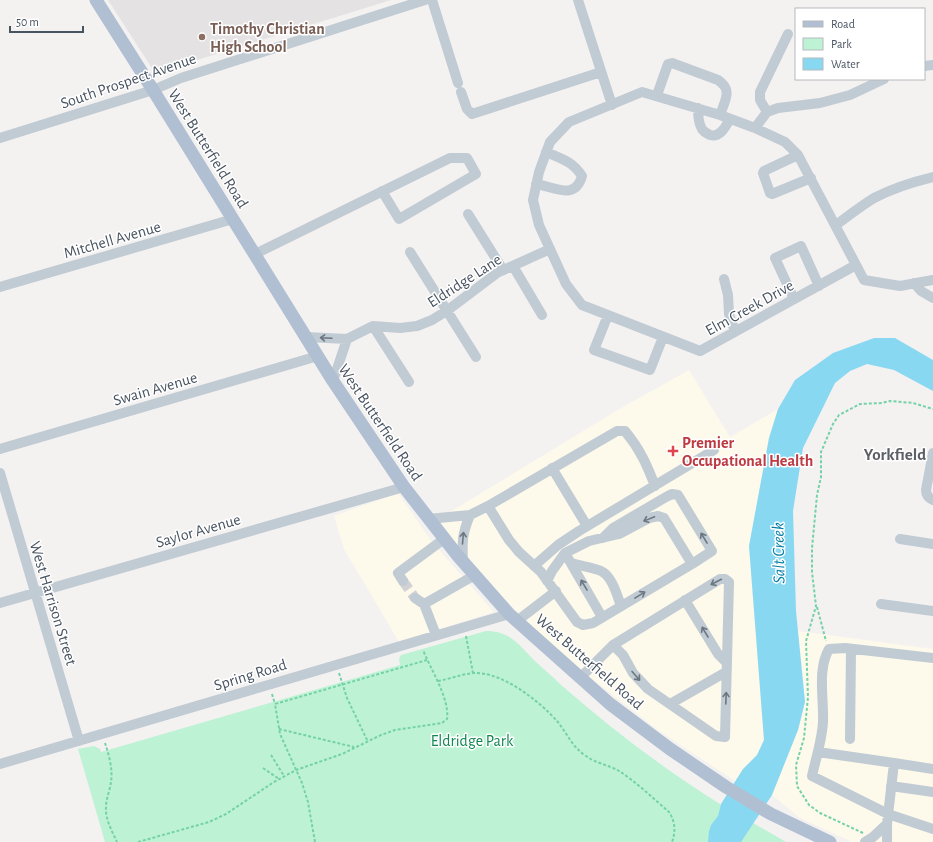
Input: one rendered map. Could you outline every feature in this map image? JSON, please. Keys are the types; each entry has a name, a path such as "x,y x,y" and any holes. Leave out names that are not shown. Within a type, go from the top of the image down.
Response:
{"main road":[{"name":"West Butterfield Road","path":"96,0 333,381 404,487 474,575 513,617 610,704 726,787 771,814 830,842"}],"street":[{"name":"South Prospect Avenue","path":"0,138 153,90 181,78 425,0"},
{"path":"432,0 467,109 472,114 601,72"},
{"path":"578,0 612,105"},
{"path":"767,112 760,100 760,92 788,34"},
{"path":"657,96 668,64 672,63 718,80 725,85 728,92 720,115"},
{"path":"756,128 767,112 778,108 820,103 850,95 882,80"},
{"name":"Elm Creek Drive","path":"642,92 720,115 756,128 785,142 798,154 856,265 700,351 582,304 566,284 539,225 533,200 539,172 550,142 569,122 612,105 642,92"},
{"path":"698,108 701,128 705,133 712,136 718,135 730,119"},
{"path":"536,184 572,191 580,185 582,176 569,161 546,152"},
{"path":"798,154 764,171 763,173 770,193 772,194 811,178"},
{"path":"255,254 382,191 450,158 467,158 476,174 399,219 382,191"},
{"path":"836,226 873,199 912,182 933,177"},
{"path":"468,214 503,270"},
{"name":"Mitchell Avenue","path":"0,287 233,219"},
{"path":"794,299 775,258 801,246 819,286"},
{"name":"Eldridge Lane","path":"374,326 400,328 416,326 432,320 446,312 483,283 503,270 550,249"},
{"path":"410,252 446,312 476,357"},
{"path":"856,265 864,280 900,286 933,280"},
{"path":"513,266 542,315"},
{"path":"724,279 728,295 730,321 735,332"},
{"path":"914,283 921,291 933,298"},
{"path":"608,315 594,350 650,370 664,337"},
{"path":"306,337 347,339 374,326 409,382"},
{"path":"333,381 347,339"},
{"name":"Swain Avenue","path":"0,449 318,356"},
{"path":"428,519 470,515 488,506 617,430 625,431 634,442 644,458 655,486"},
{"path":"534,566 558,545 586,526 714,450"},
{"path":"933,453 926,490 926,494 933,500"},
{"path":"552,468 586,526"},
{"name":"West Harrison Street","path":"0,473 79,741"},
{"name":"Saylor Avenue","path":"0,603 404,487"},
{"path":"488,506 509,540 556,591 577,622 583,625 602,617 712,551 678,495 672,494 613,528 603,538"},
{"path":"463,562 462,542 464,529 470,515"},
{"path":"547,581 552,570 565,553 589,541 620,534 649,518 658,516 664,518 692,564"},
{"path":"403,581 398,573 444,539"},
{"path":"900,539 933,544"},
{"path":"565,553 602,617"},
{"path":"571,563 602,571 609,579 617,593 621,606"},
{"path":"424,604 474,575"},
{"path":"580,677 613,645 720,579 725,579 728,582 724,737 716,736 648,689 633,673 623,655 613,645"},
{"path":"513,617 556,591"},
{"path":"415,598 424,604 436,635"},
{"path":"685,600 726,667"},
{"path":"881,604 933,611"},
{"name":"Spring Road","path":"0,764 436,635 464,627 513,617"},
{"path":"933,658 851,649 829,649 823,658 823,722 812,776 888,814 933,829"},
{"path":"850,739 851,649"},
{"path":"670,704 726,667"},
{"path":"818,752 933,769"},
{"path":"887,842 887,824 894,763"},
{"path":"892,786 933,792"},
{"path":"865,842 887,824"}],"path":[{"path":"829,649 823,634 816,606 812,572 812,548 816,495 821,477 821,452 833,424 839,415 860,404 890,401 913,402 933,408"},
{"path":"808,697 806,641 816,606"},
{"path":"464,627 469,646 473,673"},
{"path":"138,842 209,822 226,814 279,779 296,770 355,748 395,730 442,723 447,719 448,712 438,681 419,640"},
{"path":"315,842 308,802 280,734 275,704 427,660"},
{"path":"337,664 348,698 368,742"},
{"path":"438,681 473,673 487,674 504,680 517,688 557,721 575,748 587,757 620,772 669,812 673,819 674,828 672,842"},
{"path":"279,729 355,748"},
{"path":"102,734 108,751 112,781 106,806 107,816 111,830 117,842"},
{"path":"271,755 284,776"},
{"path":"263,768 279,779"}],"shaded area":[{"name":"Timothy Christian High School","path":"108,0 391,0 155,73"},
{"path":"689,370 730,437 778,409 769,438 749,546 764,740 757,755 743,769 735,781 659,731 573,664 515,610 472,566 435,521 616,411"},
{"path":"398,493 432,542 494,612 399,642 344,549 334,516"},
{"path":"798,631 933,649 933,842 852,842 800,818 772,795 798,730 805,702"}],"green space":[{"name":"Eldridge Park","path":"486,631 503,634 515,641 560,684 598,716 678,777 720,804 786,842 105,842 78,749 94,746 100,749 101,752 400,665 399,659 401,655"}],"water":[{"name":"Salt Creek","path":"874,338 895,338 933,360 933,391 894,370 867,364 850,371 835,383 803,448 793,511 796,611 805,702 798,730 772,795 741,842 708,842 711,825 718,816 721,804 743,769 757,755 764,740 749,546 769,438 778,409 795,380 833,353"}],"tunnel":[{"path":"403,581 415,598"}],"place":[{"name":"Timothy Christian High School","path":"202,37"},
{"name":"Premier Occupational Health","path":"673,451"}],"district":[{"name":"Yorkfield","path":"895,454"}]}
